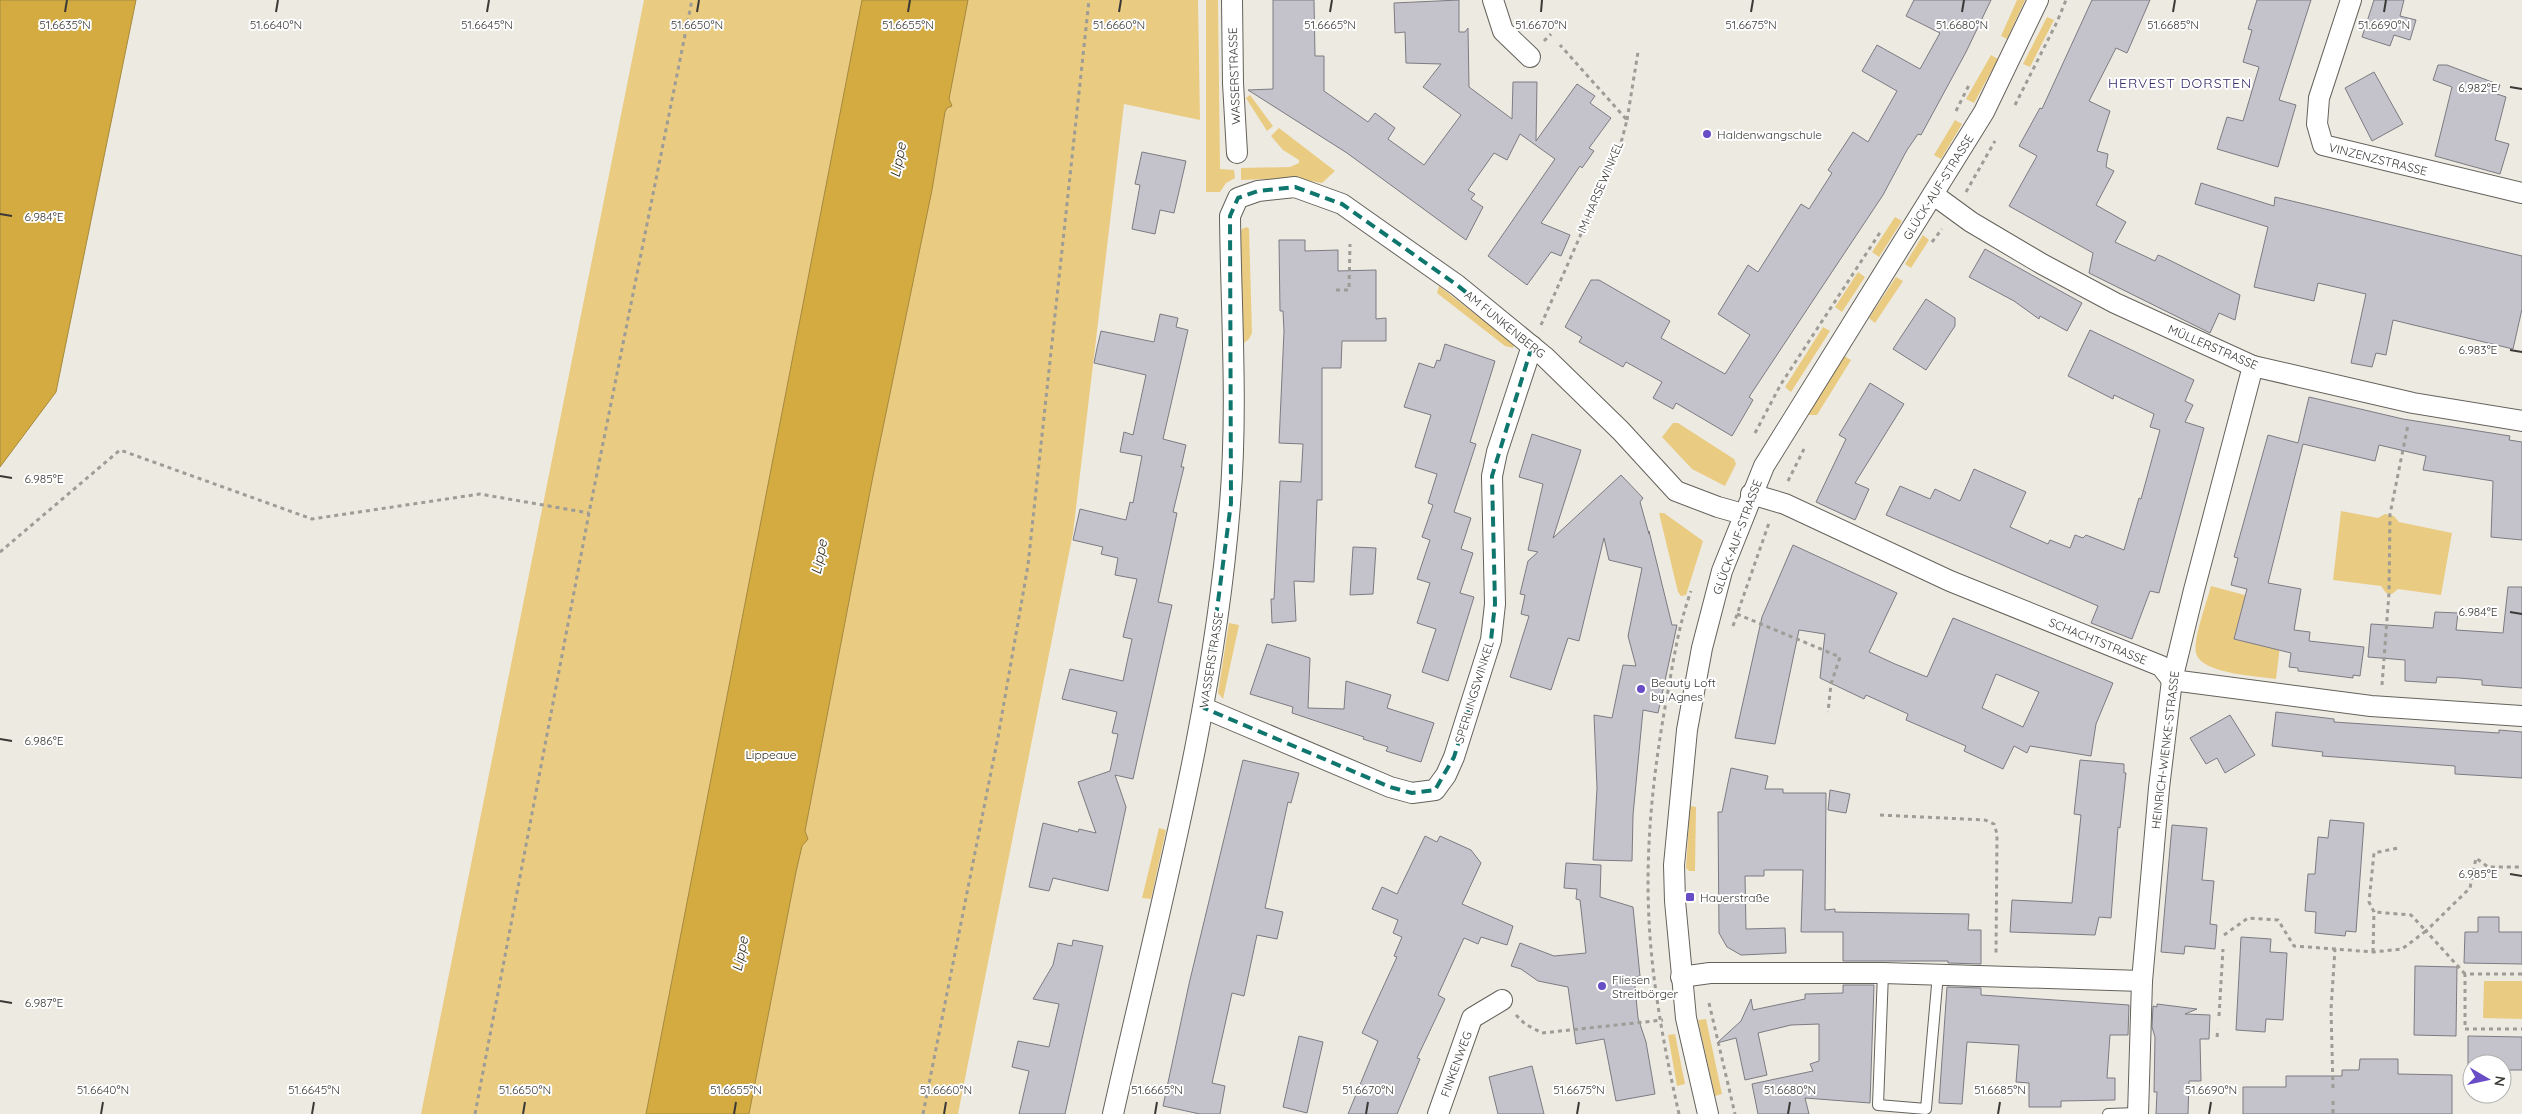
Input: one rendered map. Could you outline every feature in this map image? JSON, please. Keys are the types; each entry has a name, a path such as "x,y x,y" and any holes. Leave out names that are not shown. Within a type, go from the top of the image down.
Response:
{"street":[{"name":"WASSERSTRASSE","path":"1232,0 1233,83 1238,153"},
{"path":"1493,0 1502,31 1530,56"},
{"name":"GLÜCK-AUF-STRASSE","path":"1708,1114 1686,1018 1681,977 1674,865 1687,730 1702,648 1722,571 1751,494 1764,466 1845,332 1934,194 1984,112 2038,0"},
{"name":"VINZENZSTRASSE","path":"2351,0 2319,98 2317,124 2323,145 2522,193"},
{"name":"AM FUNKENBERG","path":"1238,198 1258,191 1295,187 1342,204 1457,285 1532,346 1620,431 1676,491 1743,514"},
{"name":"MÜLLERSTRASSE","path":"1934,194 1972,222 2042,264 2116,303 2253,366 2413,403 2522,421"},
{"name":"WASSERSTRASSE","path":"1113,1114 1204,708 1219,613 1231,502 1230,216 1238,198"},
{"name":"SPERLINGSWINKEL","path":"1204,708 1390,787 1412,793 1435,790 1446,775 1454,757 1491,640 1495,604 1492,476 1497,452 1532,346"},
{"name":"HEINRICH-WIENKE-STRASSE","path":"2138,1114 2142,981 2159,788 2172,680 2253,366"},
{"name":"SCHACHTSTRASSE","path":"1751,494 1777,501 1950,581 2161,666 2172,680"},
{"path":"2172,680 2382,706 2522,716"},
{"path":"1681,977 1710,973 1883,973 2142,981"},
{"name":"FINKENWEG","path":"1438,1114 1472,1018 1502,1000"}],"lane":[{"path":"1883,973 1878,1105 1926,1109 1938,974"},
{"path":"2108,1114 2138,1114"}],"path":[{"path":"475,1114 590,513 692,0"},
{"path":"923,1114 998,737 1028,565 1089,0"},
{"path":"1560,45 1627,120"},
{"name":"IM HARSEWINKEL","path":"1532,346 1620,143 1627,120 1638,52"},
{"path":"1952,118 1975,75"},
{"path":"1761,421 1781,384 1882,228"},
{"path":"1928,248 1933,241"},
{"path":"1336,290 1349,290 1350,244"},
{"path":"2382,706 2389,593 2390,514 2413,403"},
{"path":"1732,630 1777,501 1808,441"},
{"path":"0,552 120,450 312,519 480,494 590,513"},
{"path":"1737,614 1840,657 1831,684 1828,712"},
{"path":"1880,815 1985,820 1994,824 1997,834 1996,955"},
{"path":"2374,952 2374,912 2369,902 2374,853 2398,848"},
{"path":"2224,935 2248,918 2278,920 2294,946 2374,952 2402,949 2426,932 2470,888 2476,858 2488,867 2522,867"},
{"path":"2374,912 2411,916 2465,974 2465,1029 2522,1029"},
{"path":"2219,1016 2224,949"},
{"path":"2333,1088 2331,1009 2335,949"},
{"path":"2465,974 2522,974"},
{"path":"1502,1000 1525,1024 1542,1033 1686,1018"},
{"path":"1712,1017 1735,1114"},
{"path":"2217,1037 2218,1029"},
{"path":"1664,1037 1679,1114"},
{"path":"2333,1101 2333,1114"}],"highlighted area":[{"path":"1295,187 1342,204 1457,285 1532,346 1492,476 1495,604 1491,640 1454,757 1435,790 1412,793 1390,787 1204,708 1231,503 1230,216 1238,198 1258,191"}],"green space":[{"name":"Lippeaue","path":"644,0 1198,0 1200,120 1124,104 1073,533 958,1114 421,1114"},
{"path":"1206,0 1218,0 1220,169 1234,170 1235,178 1226,183 1220,192 1206,192"},
{"path":"2017,0 2025,0 2007,39 2001,36"},
{"path":"2047,17 2054,20 2030,67 2023,64"},
{"path":"1991,55 1998,59 1974,103 1966,99"},
{"path":"1250,95 1273,126 1267,131 1246,98"},
{"path":"1955,120 1962,124 1941,159 1934,155"},
{"path":"1279,128 1335,171 1322,183 1293,178 1241,180 1241,168 1290,167 1299,163 1299,160 1283,150 1271,136"},
{"path":"1895,217 1902,221 1879,257 1872,252"},
{"path":"1247,227 1249,229 1252,333 1249,339 1241,345 1240,234 1242,229"},
{"path":"1923,235 1929,240 1911,268 1905,264"},
{"path":"1858,272 1865,277 1842,312 1835,307"},
{"path":"1896,277 1903,281 1875,323 1869,318"},
{"path":"1439,286 1514,344 1513,348 1505,346 1437,293"},
{"path":"1823,327 1830,331 1791,392 1785,387"},
{"path":"1844,356 1851,360 1817,415 1808,415"},
{"path":"1673,423 1678,423 1734,459 1736,464 1725,486 1692,469 1662,437"},
{"path":"2341,511 2378,518 2385,514 2394,516 2399,522 2452,533 2441,595 2398,589 2392,594 2386,593 2381,586 2333,580"},
{"path":"1659,513 1664,513 1703,541 1686,595 1681,596 1678,592"},
{"path":"2211,586 2263,600 2260,612 2242,607 2234,639 2258,645 2263,625 2281,638 2276,679 2219,670 2208,666 2200,660 2196,653 2197,638"},
{"path":"1229,623 1239,625 1223,699 1218,693"},
{"path":"1690,806 1696,807 1695,871 1689,871 1686,868"},
{"path":"1159,828 1166,830 1151,899 1142,898"},
{"path":"2484,981 2522,981 2522,1019 2483,1018"},
{"path":"1706,1019 1722,1094 1715,1096 1698,1020"},
{"path":"1675,1034 1685,1084 1677,1086 1668,1035"}],"water":[{"path":"0,0 136,0 56,392 0,467"},
{"name":"Lippe","path":"862,0 968,0 949,99 952,106 947,108 945,112 932,190 873,476 805,831 808,839 802,846 796,872 749,1114 646,1114"}],"building":[{"path":"1273,0 1314,0 1315,56 1324,56 1324,91 1368,122 1375,113 1395,128 1388,139 1424,165 1461,115 1423,87 1441,64 1406,63 1405,32 1395,33 1394,3 1459,0 1459,32 1465,32 1468,28 1469,87 1512,119 1513,82 1537,82 1536,141 1577,84 1595,96 1590,103 1611,118 1589,148 1594,151 1582,168 1580,166 1541,223 1570,235 1561,256 1551,252 1527,285 1488,256 1555,159 1520,134 1507,160 1494,153 1468,190 1475,194 1471,199 1483,207 1466,240 1347,153 1248,90 1273,89"},
{"path":"1914,0 1991,0 1966,52 1921,135 1918,134 1907,150 1883,195 1749,397 1753,400 1732,436 1676,403 1673,409 1653,398 1662,382 1626,362 1623,367 1579,342 1582,337 1565,327 1591,280 1599,280 1670,321 1661,338 1725,374 1750,335 1718,314 1748,265 1758,272 1801,204 1809,209 1832,173 1828,170 1853,132 1868,142 1897,91 1862,71 1877,45 1920,69 1940,33 1906,16"},
{"path":"2092,0 2150,0 2127,53 2116,48 2089,101 2110,111 2097,151 2108,154 2106,167 2114,171 2096,205 2126,222 2115,242 2155,261 2158,255 2163,257 2240,295 2235,320 2219,313 2210,333 2089,273 2093,253 2009,206 2037,156 2019,146 2040,108 2042,109"},
{"path":"2257,0 2311,0 2279,100 2296,105 2278,167 2217,149 2227,117 2243,121 2259,67 2243,62 2252,30 2248,29"},
{"path":"2374,0 2404,0 2400,16 2416,20 2410,40 2394,35 2390,46 2362,37"},
{"path":"2438,65 2447,65 2500,85 2497,94 2506,97 2495,140 2509,144 2500,174 2435,156 2452,87 2433,80"},
{"path":"2374,72 2403,124 2372,141 2345,88"},
{"path":"1142,152 1186,161 1174,213 1160,210 1155,234 1132,229 1140,185 1135,184"},
{"path":"2201,183 2274,206 2275,197 2522,256 2522,309 2513,349 2393,320 2386,355 2376,353 2372,367 2351,363 2366,294 2318,283 2314,301 2254,287 2268,227 2195,204"},
{"path":"1279,240 1305,240 1305,251 1338,250 1338,271 1376,270 1376,319 1386,318 1386,341 1342,341 1341,368 1322,368 1322,500 1317,500 1314,582 1294,581 1296,621 1272,623 1271,599 1274,599 1280,481 1301,482 1303,444 1279,443 1284,331 1283,311 1280,311"},
{"path":"1985,249 2082,303 2067,331 2040,316 2039,319 2014,301 1969,277"},
{"path":"1926,299 1955,318 1955,326 1926,370 1893,349"},
{"path":"1160,314 1178,318 1176,327 1188,330 1163,439 1186,445 1181,467 1184,467 1173,512 1177,513 1158,602 1172,605 1133,779 1115,775 1126,807 1108,891 1053,878 1049,891 1029,887 1043,823 1078,832 1079,829 1096,833 1078,782 1110,771 1118,734 1112,733 1117,712 1062,699 1070,669 1123,681 1132,639 1123,637 1137,579 1115,575 1118,558 1101,554 1103,547 1073,540 1080,509 1126,520 1130,502 1133,503 1142,456 1120,452 1124,432 1133,435 1146,375 1094,363 1097,348 1101,331 1154,342"},
{"path":"2090,330 2194,380 2185,401 2193,405 2185,422 2204,428 2159,593 2150,591 2132,639 2091,623 2098,606 1886,515 1900,486 1930,499 1935,489 1960,501 1974,469 2026,492 2010,527 2048,544 2050,540 2070,548 2075,535 2083,538 2086,535 2124,550 2139,498 2141,499 2160,430 2150,427 2154,414 2114,395 2113,399 2068,376"},
{"path":"1445,344 1495,361 1470,442 1476,444 1454,512 1471,518 1461,549 1473,553 1460,593 1474,597 1448,681 1422,672 1436,629 1417,623 1430,583 1417,579 1430,540 1422,537 1433,505 1428,503 1437,474 1415,467 1431,415 1404,407 1419,363 1434,368 1437,360 1440,361"},
{"path":"1870,383 1904,404 1855,483 1869,489 1855,520 1816,502 1846,439 1839,435"},
{"path":"2309,397 2403,419 2510,436 2509,440 2522,442 2522,540 2491,537 2493,481 2423,470 2426,456 2379,445 2375,461 2303,444 2268,583 2301,589 2294,630 2310,632 2309,641 2364,647 2360,676 2353,675 2353,678 2298,671 2298,668 2289,667 2291,653 2234,639 2247,589 2231,585 2238,558 2234,557 2268,435 2298,443"},
{"path":"1532,434 1581,450 1553,538 1621,475 1643,498 1640,502 1672,625 1677,625 1658,713 1643,710 1633,815 1632,861 1593,860 1597,788 1594,715 1612,718 1623,665 1636,666 1628,636 1642,568 1609,560 1604,538 1579,641 1568,638 1551,690 1510,677 1529,616 1521,614 1525,595 1520,594 1528,561 1538,552 1528,550 1543,484 1519,477"},
{"path":"1793,545 1897,593 1869,652 1895,664 1927,677 1953,618 2113,683 2096,724 2091,756 2030,746 2027,753 2014,746 2003,769 1964,751 1966,746 1906,720 1908,714 1866,695 1864,699 1820,678 1825,634 1799,630 1775,744 1735,738 1762,617","holes":["1996,674 2039,692 2023,727 1982,708"]},
{"path":"1353,547 1376,548 1373,594 1350,595"},
{"path":"2508,587 2522,587 2522,688 2482,685 2482,680 2459,678 2437,677 2436,683 2405,681 2405,660 2368,657 2371,624 2433,628 2435,612 2458,613 2456,630 2503,633"},
{"path":"1267,644 1310,658 1308,708 1344,709 1346,681 1391,695 1387,708 1434,723 1421,762 1386,751 1388,747 1363,739 1364,737 1292,713 1293,707 1250,694"},
{"path":"2276,712 2334,719 2334,722 2499,733 2499,730 2522,732 2522,778 2455,774 2455,766 2322,756 2323,752 2272,746"},
{"path":"2230,715 2255,755 2225,773 2217,758 2206,764 2190,738"},
{"path":"1243,760 1299,773 1291,803 1288,802 1265,908 1283,912 1277,939 1257,935 1244,996 1232,993 1212,1083 1225,1086 1220,1114 1200,1114 1163,1106 1189,984"},
{"path":"2080,760 2124,764 2124,773 2126,773 2120,828 2118,827 2111,918 2099,917 2095,935 2010,932 2012,900 2072,903 2081,815 2074,814"},
{"path":"1731,768 1768,776 1765,789 1783,789 1783,793 1826,793 1825,910 1835,909 1835,912 1969,914 1968,930 1981,930 1981,964 1948,963 1948,961 1843,961 1843,932 1801,932 1803,870 1764,870 1764,876 1745,876 1746,929 1785,928 1786,953 1741,955 1727,947 1719,933 1718,812 1722,812"},
{"path":"1830,790 1850,794 1846,813 1828,810"},
{"path":"2330,820 2364,823 2356,932 2346,931 2345,936 2315,933 2316,912 2305,911 2308,874 2315,874 2318,837 2328,838"},
{"path":"2172,825 2207,828 2202,880 2214,881 2210,924 2217,925 2215,949 2185,946 2184,954 2161,952"},
{"path":"1425,836 1437,842 1440,836 1471,850 1481,863 1462,904 1513,926 1507,945 1481,937 1478,944 1464,938 1438,995 1445,999 1417,1058 1420,1059 1397,1114 1348,1114 1378,1041 1362,1033 1397,957 1394,956 1402,937 1393,933 1398,920 1372,909 1382,887 1397,894"},
{"path":"1566,863 1601,865 1600,897 1633,907 1640,976 1634,977 1638,1018 1646,1042 1655,1094 1616,1101 1604,1039 1576,1044 1568,987 1538,981 1521,969 1511,966 1520,943 1554,956 1586,953 1580,900 1576,899 1577,889 1564,888"},
{"path":"2478,917 2499,917 2499,932 2522,932 2522,964 2464,963 2465,932 2478,932"},
{"path":"2241,937 2271,939 2270,952 2287,953 2283,1020 2266,1019 2265,1032 2236,1030"},
{"path":"1073,940 1103,946 1065,1114 1019,1114 1029,1071 1012,1067 1018,1041 1049,1047 1059,1004 1033,999 1053,965 1058,943 1072,946"},
{"path":"2415,966 2457,967 2456,1036 2414,1035"},
{"path":"1843,985 1874,985 1870,1103 1805,1098 1809,1114 1758,1114 1752,1084 1813,1071 1810,1064 1819,1061 1819,1024 1791,1025 1758,1033 1767,1075 1745,1080 1736,1038 1717,1043 1741,1021 1751,999 1753,1010 1805,999 1805,994 1843,993"},
{"path":"1947,987 1981,988 1981,995 2129,1005 2128,1035 2110,1035 2107,1078 2115,1078 2115,1100 2061,1101 2061,1107 2029,1107 2029,1083 2016,1082 2019,1045 1967,1042 1962,1104 1939,1103"},
{"path":"2157,1004 2197,1009 2185,1014 2210,1015 2209,1039 2200,1039 2201,1081 2189,1081 2188,1114 2156,1114 2157,1092 2154,1092 2155,1037 2152,1027 2153,1006 2157,1007"},
{"path":"1299,1036 1323,1042 1307,1113 1283,1107"},
{"path":"2468,1036 2522,1037 2522,1070 2512,1070 2512,1054 2468,1054"},
{"path":"2360,1059 2398,1059 2398,1074 2452,1075 2452,1114 2243,1114 2243,1087 2286,1087 2286,1076 2342,1076 2342,1070 2359,1070"},
{"path":"1532,1066 1544,1114 1498,1114 1489,1077"}],"place":[{"name":"Haldenwangschule","path":"1707,134"},
{"name":"Beauty Loft by Agnes","path":"1641,689"},
{"name":"Hauerstraße","path":"1690,897"},
{"name":"Fliesen Streitbörger","path":"1602,986"}],"district":[{"name":"HERVEST DORSTEN","path":"2180,83"}]}
